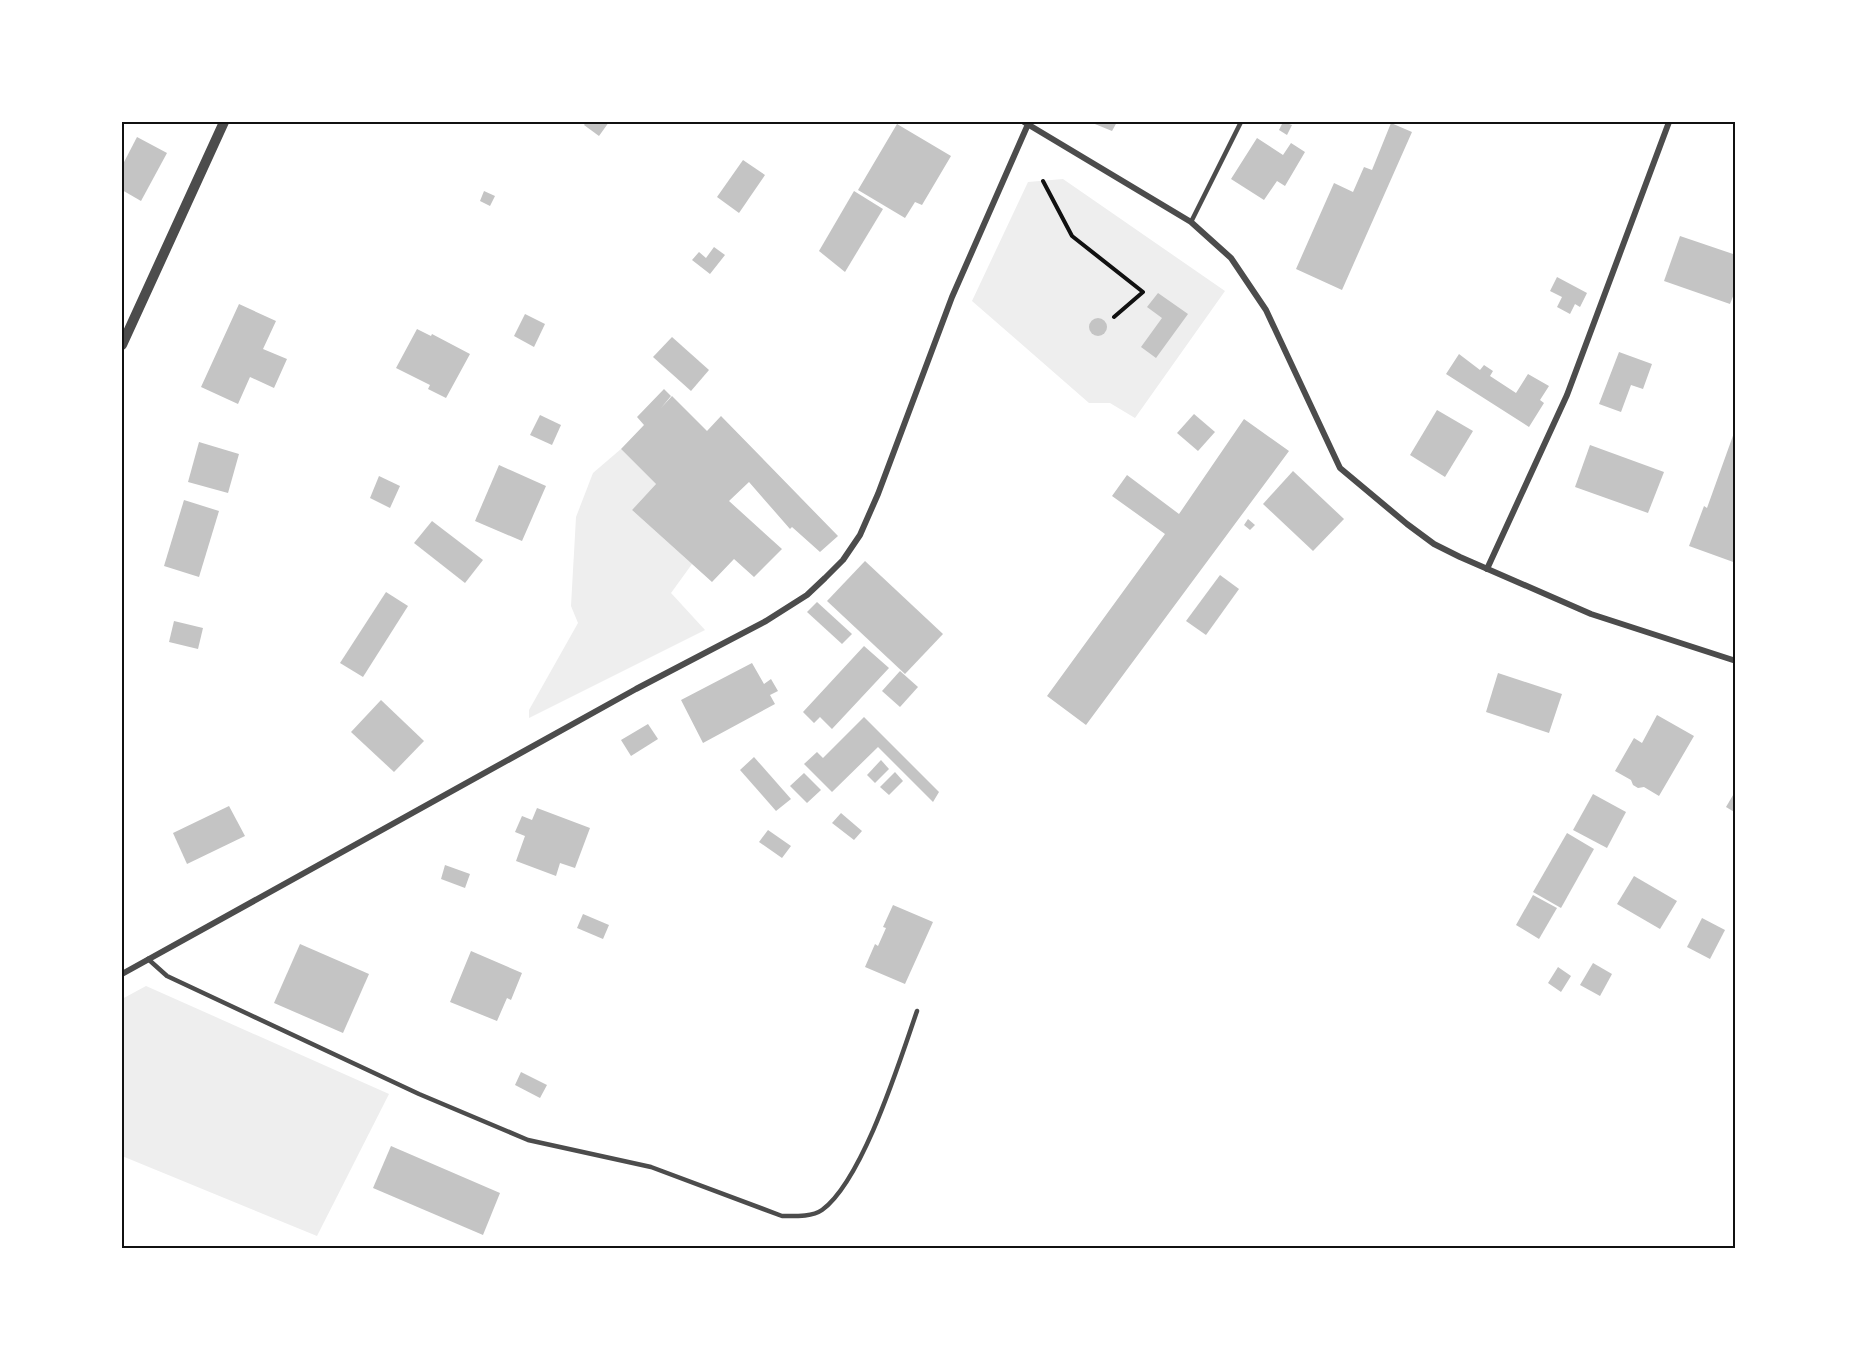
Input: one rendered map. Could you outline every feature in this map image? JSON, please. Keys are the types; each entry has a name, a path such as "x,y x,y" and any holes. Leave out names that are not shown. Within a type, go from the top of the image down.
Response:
{"street":[{"path":"122,345 224,122"},
{"path":"122,974 636,689 766,621 807,595 843,560 860,535 878,494 952,297 1027,122 1191,222 1230,258 1266,310 1340,468 1434,544 1591,614 1736,661"},
{"path":"1487,569 1567,395 1669,122"}],"lane":[{"path":"1191,222 1241,122"},
{"path":"148,959 167,976 419,1094 528,1140 651,1167 782,1216 801,1216 821,1211 842,1190 856,1165 892,1085 917,1011"}],"path":[{"path":"1043,181 1072,236 1143,292 1114,317"}],"shaded area":[{"path":"1063,179 1225,291 1135,418 1110,403 1089,403 972,301 1028,182"},
{"path":"621,449 656,484 632,510 692,564 671,593 705,630 529,718 529,710 578,623 571,606 576,517 593,473"},
{"path":"146,986 389,1094 317,1236 122,1156 122,999"}],"building":[{"path":"586,122 609,122 599,136 584,125"},
{"path":"1090,122 1117,122 1112,131"},
{"path":"1283,122 1292,125 1287,135 1279,130"},
{"path":"1391,123 1412,132 1342,290 1296,269 1334,183 1353,192 1364,167 1372,170"},
{"path":"897,124 951,156 922,205 915,202 905,218 858,190"},
{"path":"137,137 167,153 141,201 122,190 122,166"},
{"path":"1257,138 1283,155 1291,143 1305,152 1285,186 1277,181 1264,200 1231,179"},
{"path":"743,160 765,175 739,213 717,197"},
{"path":"484,191 495,196 490,206 480,201"},
{"path":"854,191 883,209 845,272 819,251"},
{"path":"1680,236 1736,255 1736,289 1730,304 1664,281"},
{"path":"714,247 725,255 710,274 692,260 699,252 706,258"},
{"path":"1557,277 1587,293 1580,307 1575,304 1570,314 1557,307 1562,297 1550,291"},
{"path":"1158,293 1188,314 1156,358 1141,347 1162,318 1147,307"},
{"path":"239,304 276,321 263,349 287,359 274,388 250,377 238,404 201,387"},
{"path":"525,314 545,324 534,347 514,336"},
{"path":"1098,318 1104,321 1107,327 1104,333 1098,336 1092,333 1089,327 1092,321"},
{"path":"417,329 431,336 432,334 470,354 446,398 428,389 430,385 396,368"},
{"path":"672,337 709,370 691,391 653,357"},
{"path":"1619,352 1652,364 1643,389 1631,385 1621,412 1599,404"},
{"path":"1459,354 1480,370 1484,365 1493,371 1490,376 1516,393 1528,374 1549,386 1540,400 1544,403 1529,427 1446,374"},
{"path":"664,389 671,396 661,408 672,396 707,431 721,416 838,536 820,552 792,527 790,529 749,482 729,501 782,549 754,577 734,559 712,582 632,510 656,484 621,449 644,425 637,417"},
{"path":"1437,410 1473,431 1445,477 1410,455"},
{"path":"1194,414 1215,432 1198,451 1177,433"},
{"path":"540,415 561,425 552,445 530,435"},
{"path":"1244,419 1289,451 1086,725 1047,696 1165,534 1112,496 1127,475 1179,514"},
{"path":"1735,430 1736,563 1689,546 1704,506 1707,508"},
{"path":"199,442 239,454 228,493 188,482"},
{"path":"1590,445 1664,472 1648,513 1575,487"},
{"path":"499,465 546,486 522,541 475,521"},
{"path":"1293,471 1344,519 1313,551 1263,504"},
{"path":"379,476 400,486 390,508 370,498"},
{"path":"184,500 219,511 199,577 164,566"},
{"path":"1248,519 1255,525 1250,530 1244,525"},
{"path":"432,521 483,560 465,583 414,543"},
{"path":"865,561 943,634 905,674 827,601"},
{"path":"1220,575 1239,589 1206,635 1186,621"},
{"path":"386,592 408,606 363,677 340,663"},
{"path":"817,602 852,634 842,644 807,612"},
{"path":"174,621 203,628 198,649 169,642"},
{"path":"864,646 889,668 832,729 820,717 814,723 803,712"},
{"path":"752,663 764,684 771,679 778,691 770,695 775,704 703,743 681,700"},
{"path":"900,671 918,687 900,707 882,691"},
{"path":"1498,673 1562,694 1549,733 1486,712"},
{"path":"381,700 424,741 394,772 351,732"},
{"path":"1657,715 1694,736 1659,796 1644,787 1638,788 1631,780 1615,771 1634,738 1642,743"},
{"path":"864,717 939,792 933,802 878,747 832,792 804,764 817,752 823,758"},
{"path":"648,724 658,739 631,756 621,740"},
{"path":"754,757 791,799 776,811 740,770"},
{"path":"881,760 889,769 875,783 867,775"},
{"path":"895,772 903,781 889,795 880,787"},
{"path":"804,773 821,790 807,803 790,786"},
{"path":"1736,790 1736,813 1726,807"},
{"path":"1593,794 1626,812 1607,848 1573,830"},
{"path":"229,806 245,836 187,864 173,833"},
{"path":"537,808 590,828 575,868 560,863 556,876 516,861 525,836 515,832 522,816 532,820"},
{"path":"841,813 862,831 854,840 832,823"},
{"path":"768,830 791,846 782,858 759,842"},
{"path":"1567,833 1594,849 1561,908 1533,892"},
{"path":"445,865 470,874 465,888 441,879"},
{"path":"1634,876 1677,901 1660,929 1617,904"},
{"path":"1533,895 1557,908 1539,939 1516,925"},
{"path":"893,905 933,922 905,984 865,967 875,944 878,946 886,928 883,927"},
{"path":"583,914 609,925 603,939 577,928"},
{"path":"1702,918 1725,930 1710,959 1687,947"},
{"path":"300,944 369,974 343,1033 274,1003"},
{"path":"471,951 522,973 511,1000 507,998 497,1021 450,1002"},
{"path":"1593,963 1612,974 1600,996 1580,985"},
{"path":"1558,967 1571,976 1561,992 1548,983"},
{"path":"521,1072 547,1085 540,1098 515,1085"},
{"path":"391,1146 500,1193 483,1235 373,1188"}]}
